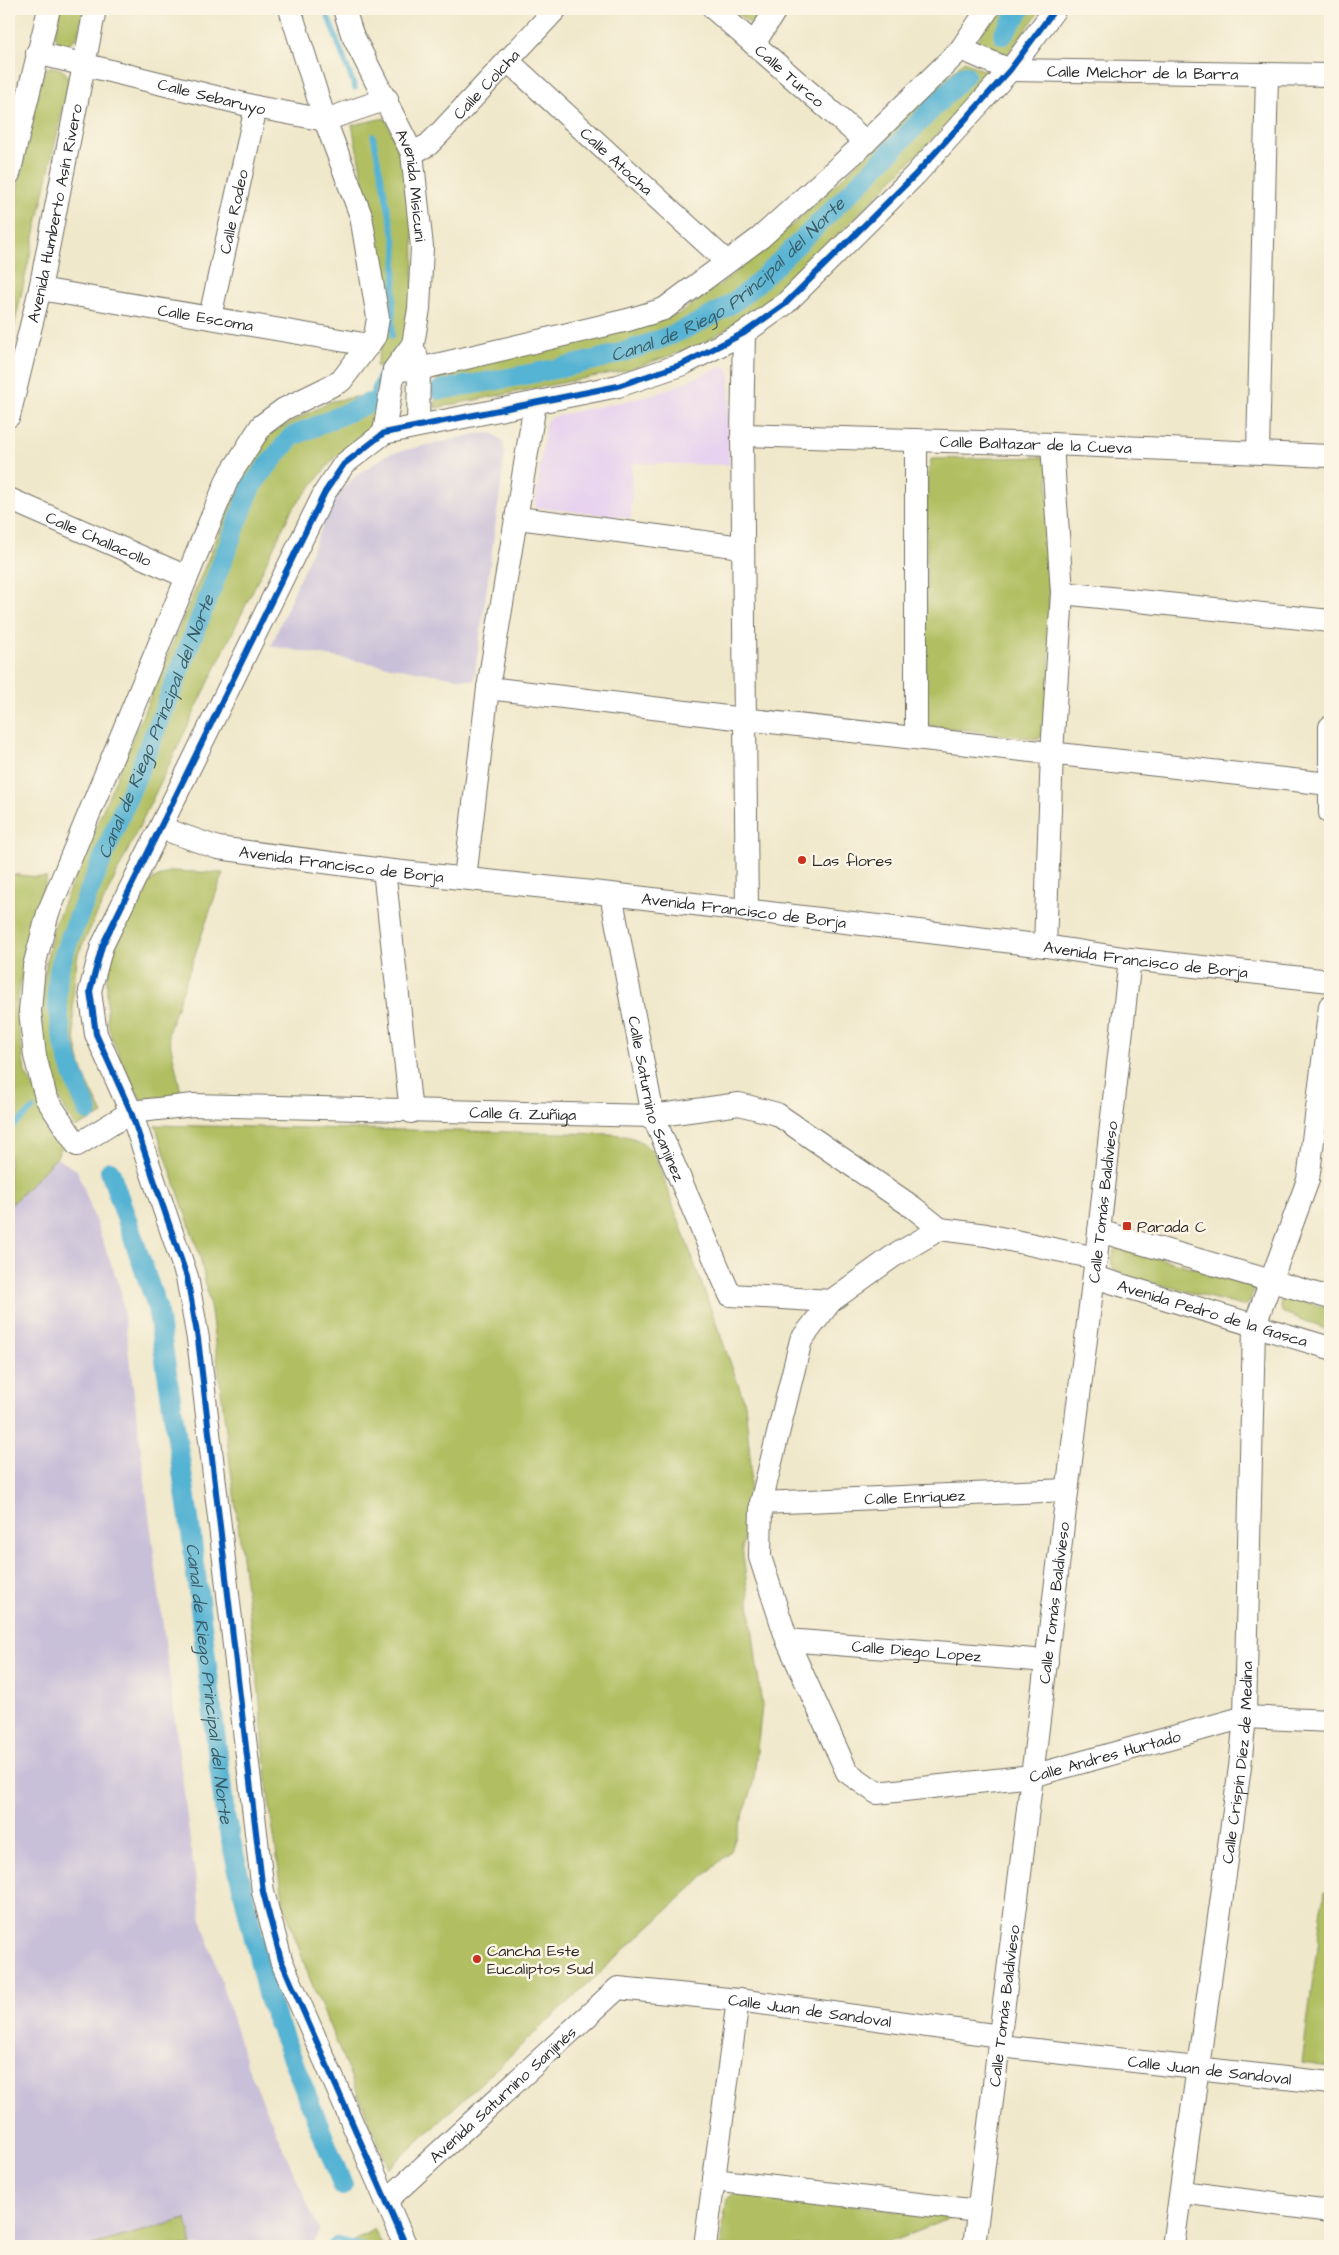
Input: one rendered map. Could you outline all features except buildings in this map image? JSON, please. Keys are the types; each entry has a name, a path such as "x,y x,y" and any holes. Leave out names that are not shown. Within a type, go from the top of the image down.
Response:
{"street":[{"path":"9,170 49,9"},
{"name":"Avenida Humberto Asín Rivero","path":"9,416 40,289 95,9"},
{"path":"187,577 228,478 261,426 284,409 341,381 375,336 378,318 361,216 325,120 290,9"},
{"name":"Avenida Misicuni","path":"344,9 352,34 387,100 412,153 422,247 419,309 413,344 394,370"},
{"name":"Calle Colcha","path":"412,153 433,139 556,9"},
{"name":"Calle Turco","path":"714,9 866,142"},
{"path":"754,44 776,9"},
{"path":"384,433 394,370 419,369 628,320 664,309 690,292 760,238 866,142 961,49 988,9"},
{"path":"406,2246 281,1960 263,1892 198,1339 186,1277 132,1112 96,1034 90,991 102,946 162,828 325,492 344,464 384,433 618,386 683,364 744,333 792,297 915,175 1010,70 1055,9"},
{"name":"Calle Melchor de la Barra","path":"961,49 1010,70 1330,75"},
{"name":"Calle Sebaruyo","path":"37,53 256,107 325,120 387,100"},
{"name":"Calle Atocha","path":"507,60 727,262"},
{"path":"1258,452 1267,75"},
{"name":"Calle Rodeo","path":"210,317 256,107"},
{"name":"Calle Escoma","path":"40,289 369,345"},
{"path":"744,333 742,547 747,910"},
{"path":"413,344 419,369 418,425"},
{"path":"465,878 488,688 518,518 535,404"},
{"name":"Calle Baltazar de la Cueva","path":"742,435 1052,444 1330,456"},
{"path":"916,440 916,737"},
{"path":"1045,946 1052,753 1062,593 1052,444"},
{"name":"Calle Challacollo","path":"9,499 187,577"},
{"path":"518,518 742,547"},
{"name":"Calle G. Zuñiga","path":"187,577 48,913 34,966 30,1011 35,1056 46,1098 77,1145 132,1112 193,1105 411,1112 653,1116 740,1104 777,1114 914,1208 940,1229"},
{"path":"1062,593 1330,621"},
{"path":"488,688 743,719 1329,784"},
{"path":"1330,727 1330,813"},
{"name":"Avenida Francisco de Borja","path":"162,828 218,848 384,870 611,894 1045,946 1130,959 1330,981"},
{"path":"384,870 411,1112"},
{"name":"Calle Saturnino Sanjinez","path":"611,894 653,1116 730,1295 831,1301"},
{"name":"Calle Tomás Baldivieso","path":"974,2246 1095,1267 1130,959"},
{"name":"Calle Crispín Díez de Medina","path":"1173,2246 1240,1767 1245,1716 1254,1327 1270,1279 1308,1180 1330,1006"},
{"path":"787,1640 760,1557 761,1503 801,1340 831,1301 892,1257 940,1229"},
{"name":"Avenida Pedro de la Gasca","path":"940,1229 986,1235 1095,1267 1254,1327 1330,1348"},
{"path":"1099,1231 1270,1279 1330,1298"},
{"name":"Calle Enriquez","path":"761,1503 1067,1490"},
{"name":"Calle Andres Hurtado","path":"787,1640 848,1772 877,1793 1032,1776 1245,1716 1330,1721"},
{"name":"Calle Diego Lopez","path":"787,1640 1046,1661"},
{"name":"Avenida Saturnino Sanjinés","path":"386,2201 618,1988"},
{"name":"Calle Juan de Sandoval","path":"618,1988 738,2000 1000,2041 1197,2068 1330,2083"},
{"path":"705,2246 738,2000"},
{"path":"714,2180 978,2211"},
{"path":"1181,2192 1330,2211"}],"shaded area":[{"path":"724,366 730,371 729,465 632,463 631,518 535,507 546,421 559,415 654,395"},
{"path":"492,433 503,441 505,455 474,681 271,646 335,496 356,476 388,454 476,434"},
{"path":"56,1158 77,1170 121,1291 192,1856 202,1921 247,2065 319,2230 313,2246 9,2246 9,1198"}],"green space":[{"path":"60,9 84,9 77,37 68,45 59,43 55,36"},
{"path":"731,9 767,9 753,26"},
{"path":"997,9 1041,9 1006,57 975,44"},
{"path":"964,61 991,74 947,124 848,225 758,310 696,347 627,370 435,408 438,372 654,322 679,314 722,283 799,219"},
{"path":"51,67 63,71 69,81 9,349 9,229 38,89 45,69"},
{"path":"385,118 395,143 409,195 414,249 411,303 406,339 394,366 376,366 385,333 369,210 352,125"},
{"path":"385,392 379,424 335,457 291,511 78,954 73,996 77,1051 83,1071 103,1114 75,1128 55,1089 47,1063 42,1023 43,984 55,924 238,488 256,451 274,431 332,401"},
{"path":"1048,457 1050,719 1039,739 925,725 927,480 931,459"},
{"path":"171,871 223,873 168,1033 182,1097 140,1099 113,1042 107,1020 107,979 113,950 144,884"},
{"path":"9,874 47,878 26,950 16,1008 25,1073 66,1140 56,1158 9,1207"},
{"path":"155,1125 610,1134 637,1140 647,1147 656,1158 745,1403 751,1467 748,1515 742,1547 762,1706 753,1786 731,1851 389,2168 309,1977 284,1905 268,1795 259,1692 211,1311 200,1256"},
{"path":"1116,1248 1122,1248 1248,1283 1255,1289 1248,1304 1242,1306 1120,1274 1113,1268 1111,1260"},
{"path":"1285,1296 1330,1309 1330,1331 1282,1312 1280,1302"},
{"path":"1324,1892 1330,1893 1330,2067 1302,2063"},
{"path":"736,2191 953,2217 880,2246 720,2246 727,2198"},
{"path":"186,2219 192,2246 89,2246"},
{"path":"374,2229 383,2246 345,2246"}],"waterway":[{"path":"325,9 355,88"},
{"name":"Canal de Riego Principal del Norte","path":"1003,35 1021,9"},
{"name":"Canal de Riego Principal del Norte","path":"440,390 549,370 622,353 657,341 723,309 746,293 777,264 965,75"},
{"path":"373,136 396,247 392,336"},
{"path":"369,403 382,369"},
{"name":"Canal de Riego Principal del Norte","path":"88,1111 64,1046 58,1011 59,972 69,940 166,705 252,485 291,437 369,403"},
{"path":"9,1130 33,1109"},
{"name":"Canal de Riego Principal del Norte","path":"110,1171 157,1307 190,1525 225,1815 268,1998 343,2186"},
{"path":"327,2246 335,2239 363,2246"}],"cycle path":[{"path":"406,2246 281,1960 263,1892 198,1339 187,1277 131,1112 96,1034 90,991 102,946 325,492 344,464 384,433 618,386 683,364 744,333 785,304 915,175 1010,70 1055,9"}],"place":[{"name":"Las flores","path":"802,860"},
{"name":"Parada C","path":"1127,1226"},
{"name":"Cancha Este Eucaliptos Sud","path":"477,1959"}]}
